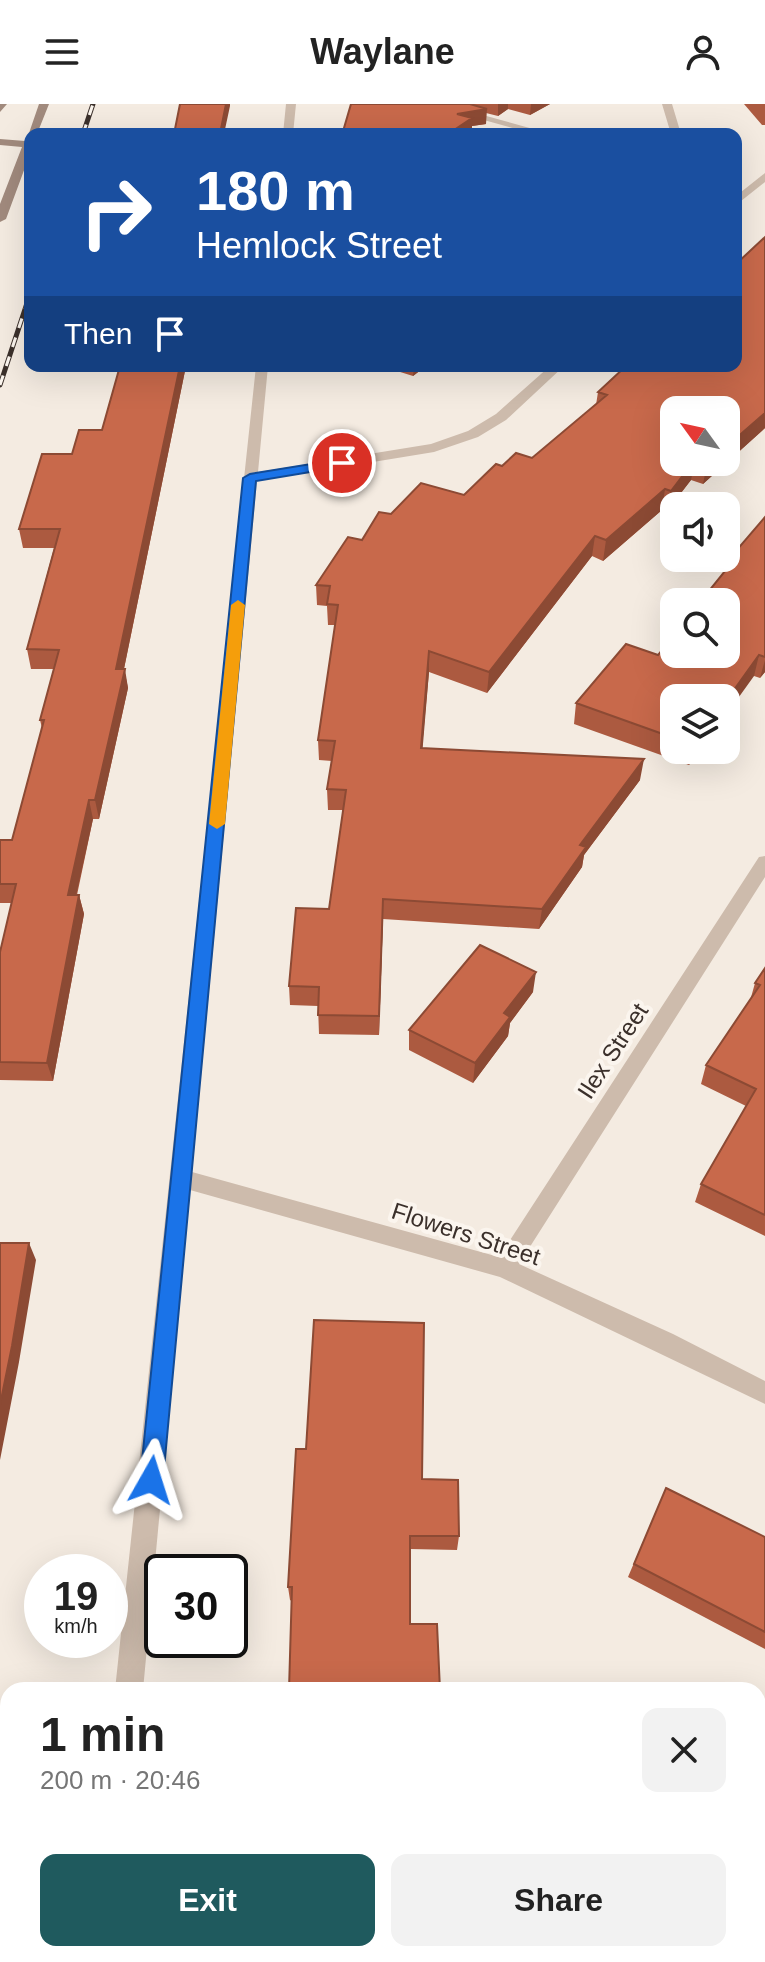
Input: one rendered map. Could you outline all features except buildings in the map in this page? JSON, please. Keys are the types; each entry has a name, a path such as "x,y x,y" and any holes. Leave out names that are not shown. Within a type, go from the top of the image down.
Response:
{"main road":[{"path":"34,128 44,104"},
{"path":"0,142 24,140"},
{"path":"0,219 24,155"}],"street":[{"path":"289,128 291,104"},
{"path":"431,104 523,128"},
{"path":"667,104 674,128"},
{"path":"742,197 765,176"},
{"path":"742,186 765,192"},
{"path":"130,1682 183,1179 261,372"},
{"path":"250,478 434,448 473,434 501,417 551,372"},
{"name":"Ilex Street","path":"504,1268 765,862"},
{"name":"Flowers Street","path":"183,1179 504,1268 665,1342 765,1393"}],"railway":[{"path":"85,128 93,104"},
{"path":"0,385 24,312"}],"slow traffic":[{"path":"217,824 238,605"}],"route":[{"path":"151,1480 250,478 342,463"}]}
